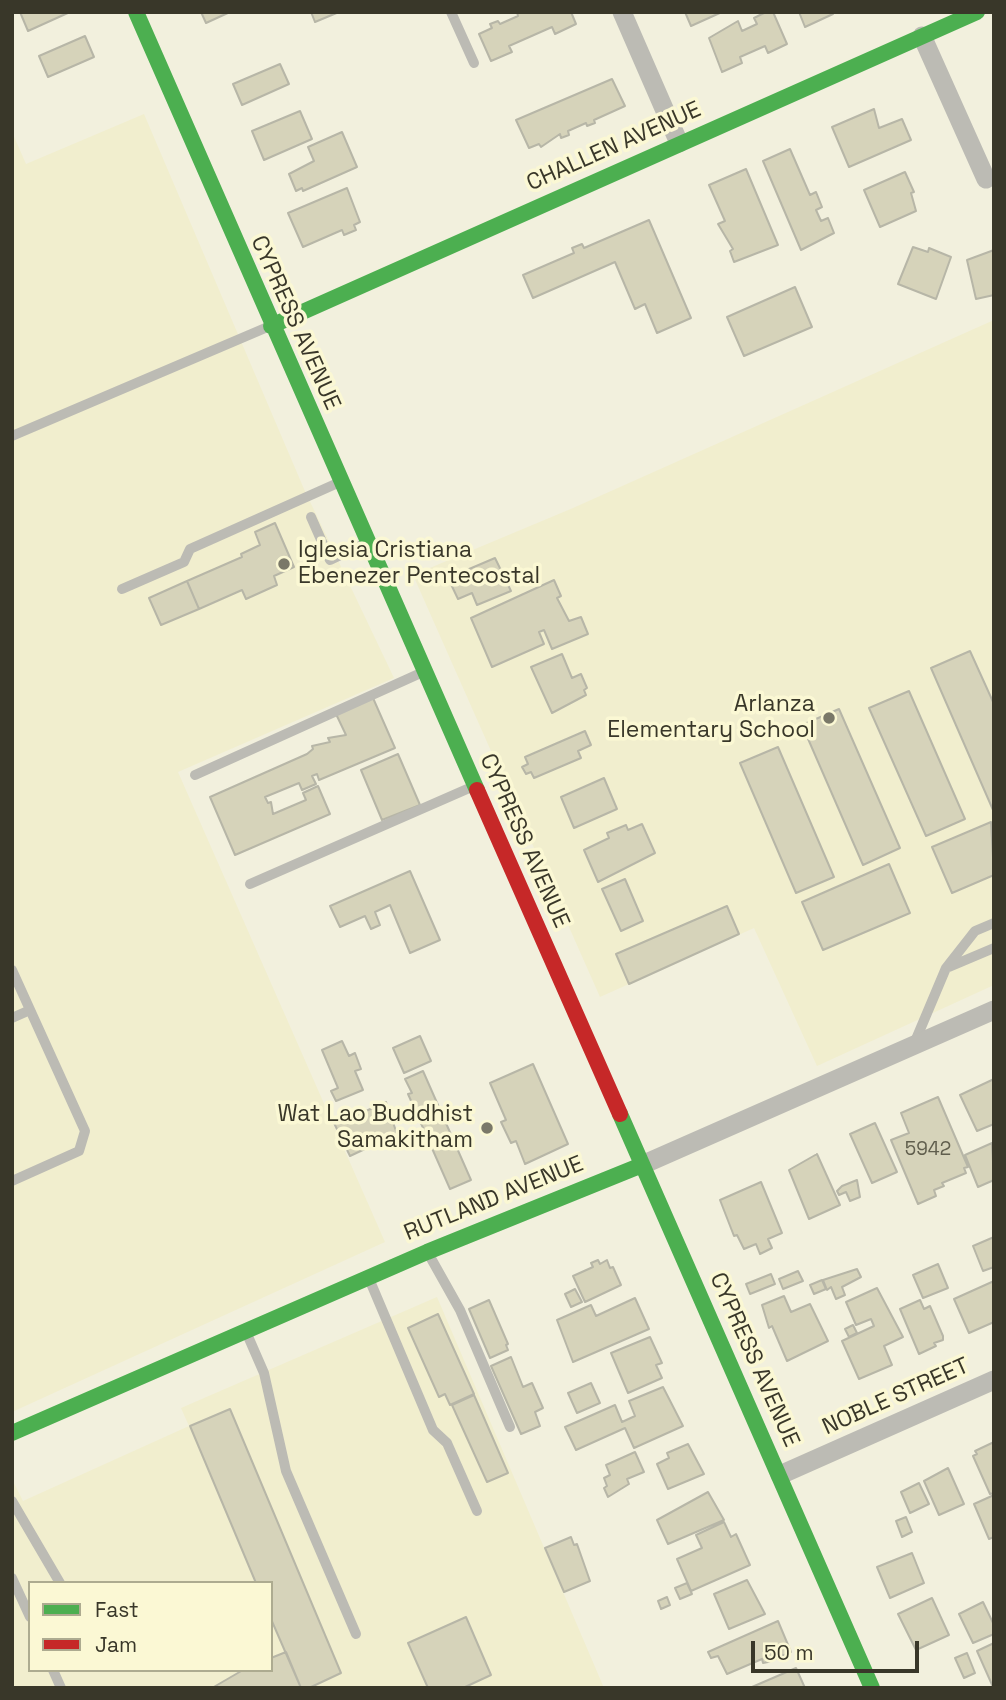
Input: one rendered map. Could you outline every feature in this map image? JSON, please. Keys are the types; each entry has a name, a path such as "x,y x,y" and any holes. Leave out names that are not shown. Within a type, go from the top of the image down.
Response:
{"street":[{"name":"CYPRESS AVENUE","path":"136,12 271,326 872,1688"},
{"path":"622,12 679,143"},
{"name":"CHALLEN AVENUE","path":"271,326 977,12"},
{"path":"922,36 985,179"},
{"name":"RUTLAND AVENUE","path":"12,1433 368,1277 642,1165 994,1010"},
{"name":"NOBLE STREET","path":"780,1475 994,1380"}],"lane":[{"path":"451,12 474,63"},
{"path":"12,436 271,326"},
{"path":"122,589 184,562 190,549 341,482"},
{"path":"311,517 330,560 367,543"},
{"path":"195,775 424,672"},
{"path":"250,884 474,786"},
{"path":"914,1044 946,968 975,931 994,923"},
{"path":"946,968 994,948"},
{"path":"12,970 85,1130 79,1151 12,1181"},
{"path":"12,1018 30,1010"},
{"path":"427,1252 460,1310 510,1427"},
{"path":"368,1277 433,1430 447,1443 477,1511"},
{"path":"246,1331 264,1373 286,1471 356,1634"},
{"path":"12,1501 59,1581"},
{"path":"12,1578 28,1613"},
{"path":"54,1672 61,1688"}],"shaded area":[{"path":"144,114 304,489 394,678 178,772 385,1242 12,1412 12,132 26,164"},
{"name":"Arlanza Elementary School","path":"994,320 994,985 817,1066 754,928 600,997 413,575 573,508"},
{"path":"437,1297 604,1688 12,1688 12,1479 23,1501 189,1426 181,1408"}],"building":[{"path":"20,12 70,12 28,31"},
{"path":"201,12 230,12 206,23"},
{"path":"311,12 339,12 315,22"},
{"path":"517,12 571,12 576,24 555,34 552,27 509,46 512,52 491,61 479,34 492,28 490,24 498,21 500,24 518,16"},
{"path":"685,12 722,12 691,26"},
{"path":"766,12 773,12 787,44 768,53 765,46 740,57 742,63 722,72 709,38 738,21 742,31 757,24 754,18"},
{"path":"799,12 832,12 833,14 805,27"},
{"path":"85,36 94,57 48,77 39,56"},
{"path":"280,64 289,84 242,105 233,84"},
{"path":"612,79 625,106 594,120 595,123 587,126 586,123 568,131 569,135 561,138 560,134 541,147 539,144 529,148 516,120"},
{"path":"874,109 879,128 902,119 911,140 849,167 832,127"},
{"path":"300,111 312,139 264,160 252,131"},
{"path":"342,132 357,167 303,191 302,188 296,191 289,174 314,161 308,147"},
{"path":"790,149 810,195 816,192 822,207 816,210 821,221 828,218 834,233 801,250 763,161"},
{"path":"746,169 778,245 734,262 730,251 733,249 718,224 725,221 709,185"},
{"path":"905,172 914,192 911,193 916,211 880,227 864,190"},
{"path":"347,188 360,222 354,225 356,230 344,235 342,230 303,247 288,213"},
{"path":"649,220 691,318 657,333 645,304 635,309 615,262 533,298 523,275 574,253 572,248 582,244 584,248"},
{"path":"913,247 928,252 929,248 951,257 936,299 898,284"},
{"path":"994,250 994,295 976,299 967,260"},
{"path":"795,287 812,327 744,356 727,317"},
{"path":"275,523 294,567 274,576 277,585 246,599 242,590 199,609 187,581 242,557 241,554 260,545 255,532"},
{"path":"495,558 511,591 477,605 472,593 458,599 448,578"},
{"path":"554,580 561,596 557,598 569,621 581,617 588,634 552,649 544,630 539,632 544,644 492,667 471,618"},
{"path":"187,581 199,609 161,625 149,598"},
{"path":"970,651 994,704 993,810 931,668"},
{"path":"562,654 572,678 581,674 587,688 584,690 586,695 552,713 531,667"},
{"path":"909,691 965,819 926,836 869,708"},
{"path":"373,698 395,748 319,780 317,774 312,776 316,784 302,790 299,783 265,797 268,803 271,802 273,814 306,800 303,793 318,786 330,814 235,855 210,797 307,754 313,749 312,746 330,742 328,738 346,735 336,714"},
{"path":"839,709 900,848 863,865 802,725"},
{"path":"585,731 591,745 578,751 581,758 534,778 531,772 526,774 522,767 528,764 525,757"},
{"path":"778,747 834,877 796,893 740,763"},
{"path":"398,754 420,805 382,820 361,770"},
{"path":"604,778 617,809 574,828 561,797"},
{"path":"991,822 994,875 952,893 932,847"},
{"path":"642,824 655,853 598,882 584,850 609,838 607,833 626,825 628,830"},
{"path":"889,864 910,913 823,950 802,902"},
{"path":"410,871 440,940 410,953 390,905 375,912 380,925 371,929 365,916 340,927 330,906"},
{"path":"625,879 643,921 621,931 602,889"},
{"path":"727,906 739,934 629,984 616,954"},
{"path":"420,1036 431,1061 404,1073 393,1048"},
{"path":"342,1041 349,1056 355,1053 361,1069 355,1071 363,1090 336,1101 331,1091 338,1088 322,1050"},
{"path":"533,1064 568,1144 525,1164 516,1141 511,1143 501,1122 506,1120 490,1083"},
{"path":"423,1071 471,1180 450,1189 408,1094 412,1093 405,1079"},
{"path":"994,1079 994,1124 977,1131 960,1095"},
{"path":"938,1097 968,1167 964,1168 966,1173 942,1183 944,1186 934,1190 936,1196 918,1204 891,1140 909,1133 901,1113"},
{"path":"386,1102 397,1134 350,1156 333,1121 346,1115 348,1119"},
{"path":"875,1123 897,1172 872,1183 850,1134"},
{"path":"992,1143 994,1180 978,1187 965,1155"},
{"path":"817,1154 840,1205 809,1219 789,1170"},
{"path":"857,1180 860,1197 850,1201 846,1192 839,1195 837,1191 842,1186"},
{"path":"761,1182 782,1233 768,1239 772,1248 760,1254 756,1244 744,1249 737,1235 734,1236 720,1200"},
{"path":"994,1237 994,1267 983,1271 973,1246"},
{"path":"598,1260 600,1264 607,1260 621,1285 585,1302 573,1276 593,1267 591,1263"},
{"path":"938,1264 948,1288 923,1298 913,1275"},
{"path":"857,1269 861,1277 842,1287 845,1295 836,1299 831,1287 827,1290 823,1280"},
{"path":"798,1271 803,1281 783,1289 779,1279"},
{"path":"771,1274 775,1284 750,1294 746,1284"},
{"path":"822,1280 826,1289 814,1294 810,1285"},
{"path":"994,1281 994,1322 969,1333 954,1299"},
{"path":"877,1288 903,1337 884,1346 892,1365 859,1379 842,1341 874,1326 871,1319 856,1325 846,1302"},
{"path":"575,1289 582,1302 571,1307 565,1294"},
{"path":"784,1296 791,1312 810,1304 828,1341 787,1361 772,1326 769,1328 762,1305"},
{"path":"635,1298 649,1329 573,1362 557,1320 591,1305 596,1316"},
{"path":"489,1300 508,1344 508,1350 490,1358 469,1309"},
{"path":"920,1300 924,1309 930,1306 943,1340 919,1354 900,1309"},
{"path":"438,1314 474,1394 450,1405 445,1394 439,1397 408,1328"},
{"path":"853,1325 857,1333 849,1337 845,1329"},
{"path":"650,1337 662,1363 656,1365 662,1378 628,1393 611,1353"},
{"path":"511,1357 523,1387 532,1383 543,1408 535,1412 540,1426 521,1434 491,1366"},
{"path":"591,1383 600,1403 577,1413 568,1393"},
{"path":"663,1387 683,1426 634,1448 625,1428 576,1450 565,1427 615,1405 622,1422 635,1416 629,1401"},
{"path":"474,1395 508,1473 487,1482 452,1405"},
{"path":"230,1409 341,1673 309,1688 301,1688 273,1624 273,1581 255,1581 190,1426"},
{"path":"994,1442 994,1493 990,1494 973,1456 977,1454 975,1451"},
{"path":"688,1444 704,1474 668,1489 657,1464 669,1458 667,1453"},
{"path":"635,1452 644,1472 627,1479 629,1484 608,1497 604,1488 607,1486 604,1478 610,1475 606,1465"},
{"path":"948,1468 964,1504 939,1515 924,1481"},
{"path":"919,1483 929,1504 910,1513 901,1492"},
{"path":"708,1492 724,1520 668,1544 657,1520"},
{"path":"994,1495 994,1537 989,1539 974,1504"},
{"path":"906,1517 912,1532 902,1537 896,1521"},
{"path":"724,1522 731,1537 736,1534 750,1565 691,1591 677,1559 702,1548 696,1535"},
{"path":"571,1537 574,1545 577,1544 590,1581 564,1592 545,1548"},
{"path":"912,1553 924,1583 890,1598 877,1567"},
{"path":"747,1580 765,1614 729,1629 714,1594"},
{"path":"687,1583 692,1594 680,1599 675,1588"},
{"path":"667,1597 670,1605 661,1609 658,1601"},
{"path":"932,1598 949,1635 916,1650 898,1614"},
{"path":"983,1602 994,1625 994,1634 973,1643 959,1614"},
{"path":"466,1617 491,1675 463,1688 428,1688 408,1643"},
{"path":"778,1621 791,1652 768,1662 763,1663 762,1659 727,1674 718,1656 711,1658 708,1652"},
{"path":"994,1643 994,1687 993,1687 977,1651"},
{"path":"286,1652 301,1688 212,1688 240,1672 273,1672 273,1657"},
{"path":"967,1653 975,1673 964,1678 955,1658"},
{"path":"796,1668 805,1688 752,1687"}],"traffic: fast":[{"path":"136,12 477,790"},
{"path":"271,326 977,12"},
{"path":"620,1114 872,1688"},
{"path":"12,1433 427,1252 642,1165"}],"traffic: jam":[{"path":"477,790 620,1114"}],"place":[{"name":"Iglesia Cristiana Ebenezer Pentecostal","path":"284,564"},
{"name":"Arlanza Elementary School","path":"829,718"},
{"name":"Wat Lao Buddhist Samakitham","path":"487,1128"}]}
